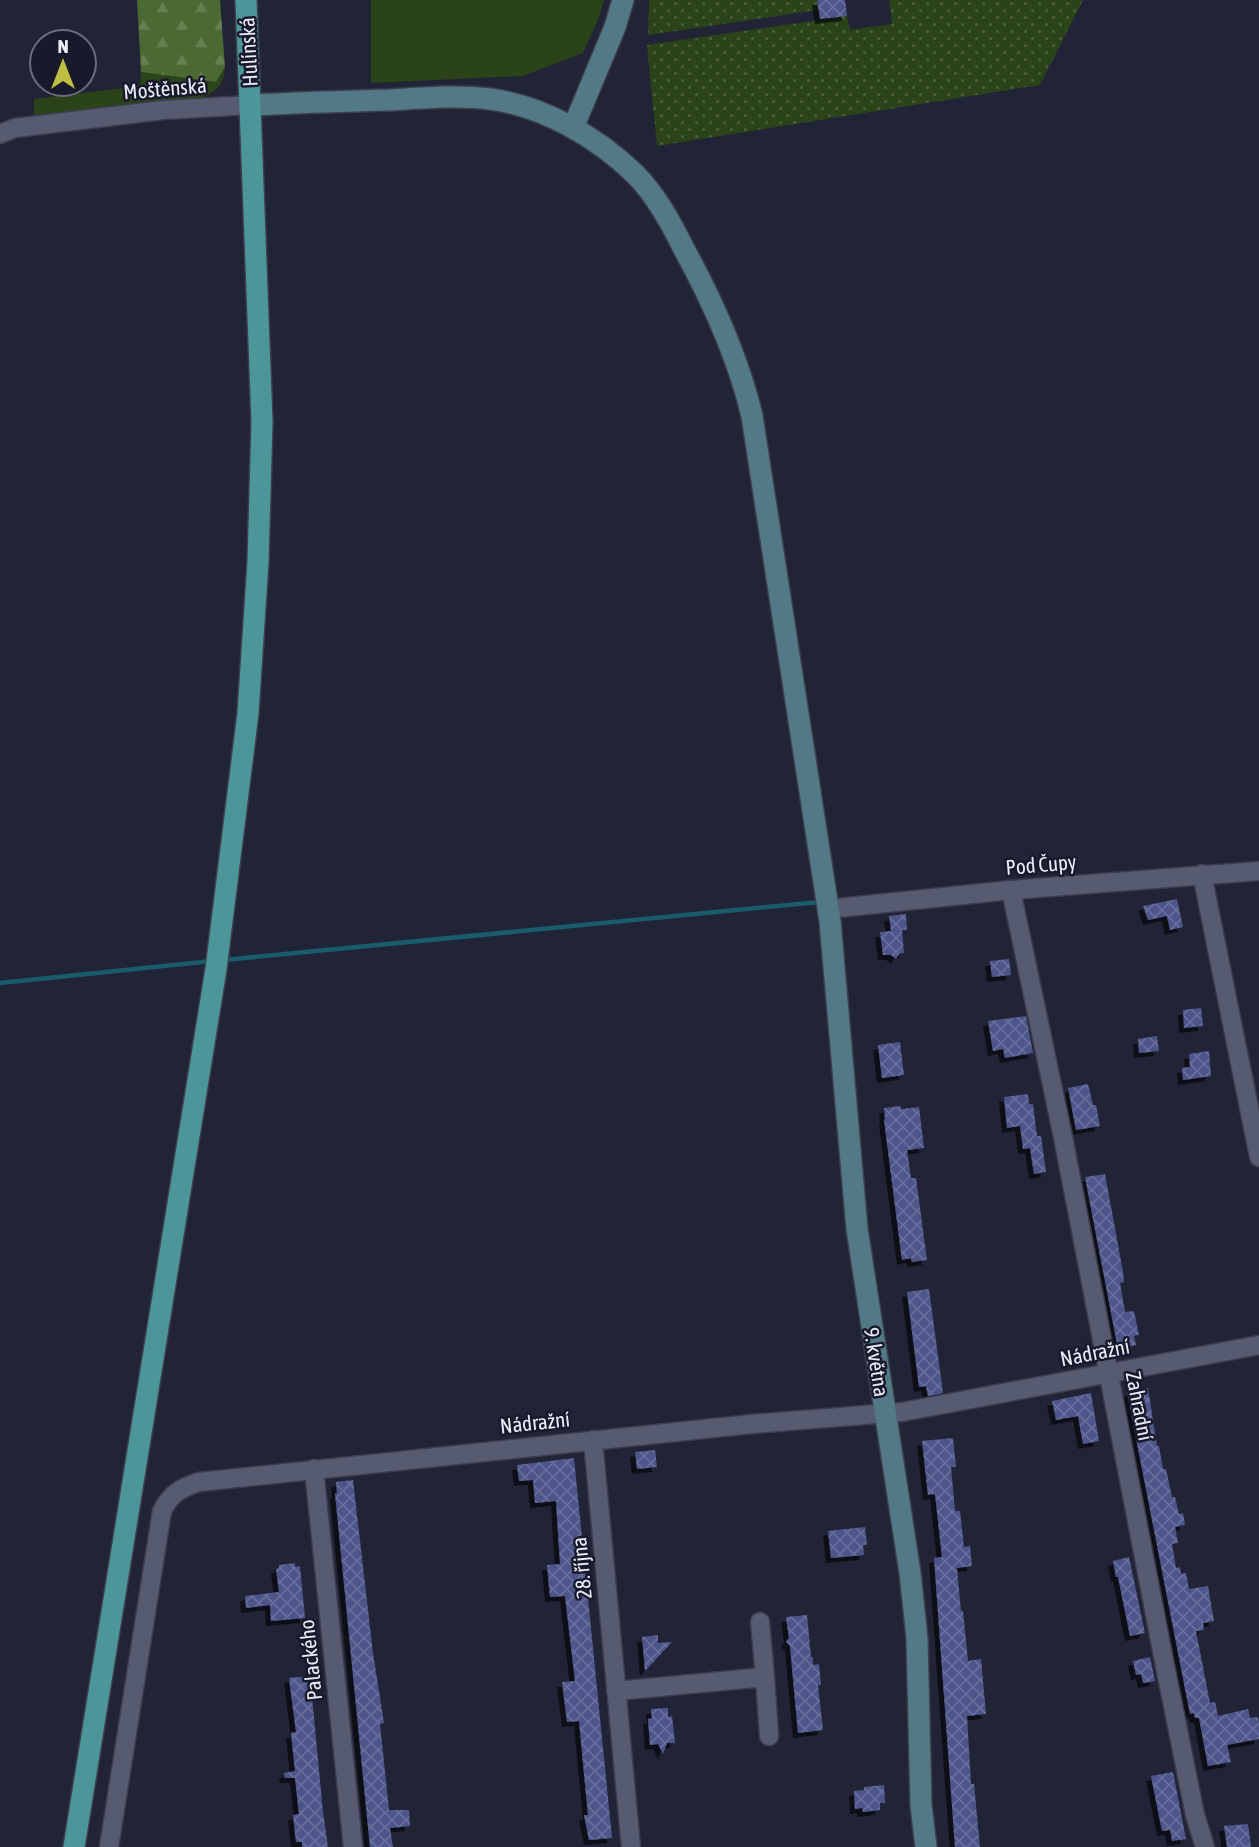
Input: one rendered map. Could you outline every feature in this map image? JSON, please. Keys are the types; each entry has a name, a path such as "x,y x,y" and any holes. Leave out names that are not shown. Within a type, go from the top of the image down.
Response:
{"main road":[{"name":"Hulínská","path":"74,1847 218,958 248,713 261,474 260,348 246,0"}],"street":[{"path":"573,128 615,27 623,0"},
{"name":"9. května","path":"251,105 469,98 515,104 539,112 573,128 617,158 636,175 664,212 719,319 745,387 752,416 824,876 854,1203 914,1602 926,1847"},
{"name":"Moštěnská","path":"0,134 15,128 123,114 251,105"},
{"name":"Pod Čupy","path":"828,909 1011,890 1202,874 1259,872"},
{"path":"1202,874 1259,1157"},
{"name":"Zahradní","path":"1011,890 1060,1124 1195,1815 1205,1847"},
{"name":"Nádražní","path":"109,1847 162,1511 169,1498 181,1488 199,1482 314,1469 775,1422 884,1414 1259,1345"},
{"name":"28. října","path":"593,1440 631,1847"},
{"name":"Palackého","path":"314,1469 353,1847"},
{"path":"760,1622 769,1736"},
{"path":"616,1691 765,1677"}],"green space":[{"path":"137,0 220,0 225,67 216,82 141,72"},
{"path":"371,0 604,0 583,53 523,76 371,83"},
{"path":"649,0 817,0 818,10 648,35"},
{"path":"889,0 1083,0 1040,85 657,146 647,45 847,16 850,30 892,24"},
{"path":"225,67 218,88 199,100 34,115 34,99 98,98 98,91 140,85 141,72 215,82"}],"building":[{"path":"817,0 845,0 847,16 820,19"},
{"path":"1177,899 1183,927 1170,930 1167,916 1148,920 1143,906"},
{"path":"906,914 907,930 902,930 904,953 899,954 896,959 891,955 883,955 880,932 891,931 889,916"},
{"path":"1009,959 1011,975 992,977 990,961"},
{"path":"1201,1008 1203,1026 1184,1028 1183,1010"},
{"path":"1026,1016 1033,1053 1005,1058 1003,1049 993,1051 988,1021"},
{"path":"1157,1036 1159,1051 1139,1053 1138,1039"},
{"path":"900,1042 904,1075 882,1078 878,1045"},
{"path":"1209,1051 1211,1076 1183,1080 1182,1068 1190,1067 1189,1054"},
{"path":"1088,1084 1100,1126 1076,1130 1068,1088"},
{"path":"1028,1094 1029,1104 1033,1104 1037,1136 1041,1136 1046,1172 1034,1174 1030,1148 1023,1149 1020,1126 1007,1128 1004,1097"},
{"path":"901,1106 901,1109 919,1107 924,1148 907,1150 911,1178 916,1178 927,1260 912,1262 911,1258 902,1260 884,1120 884,1108"},
{"path":"1105,1174 1123,1272 1124,1282 1120,1283 1125,1312 1134,1311 1139,1335 1134,1336 1136,1345 1118,1349 1085,1177"},
{"path":"929,1289 943,1393 928,1396 926,1386 919,1387 907,1292"},
{"path":"1148,1388 1163,1469 1166,1469 1172,1497 1175,1497 1179,1514 1183,1513 1185,1525 1175,1527 1178,1543 1172,1544 1176,1568 1180,1567 1181,1574 1186,1573 1189,1589 1208,1586 1214,1621 1203,1623 1204,1630 1196,1631 1210,1703 1215,1702 1218,1716 1248,1709 1250,1718 1258,1717 1259,1739 1227,1745 1231,1762 1208,1766 1199,1718 1195,1718 1194,1713 1190,1714 1127,1392"},
{"path":"1091,1393 1099,1441 1083,1444 1078,1416 1056,1420 1052,1401"},
{"path":"953,1438 956,1467 951,1467 955,1511 960,1511 964,1547 970,1546 972,1566 957,1568 961,1611 968,1661 981,1659 986,1714 967,1716 971,1784 974,1784 980,1847 955,1847 934,1558 942,1557 935,1494 928,1495 922,1441"},
{"path":"655,1450 657,1467 637,1469 635,1452"},
{"path":"574,1458 612,1838 589,1840 584,1815 588,1815 579,1721 567,1722 562,1682 575,1681 565,1596 550,1597 547,1565 560,1564 556,1501 535,1503 533,1480 519,1481 517,1465"},
{"path":"353,1480 384,1723 380,1724 389,1810 409,1810 410,1826 390,1828 393,1847 370,1847 335,1493 336,1482"},
{"path":"865,1527 867,1545 863,1545 864,1555 831,1558 828,1531"},
{"path":"1129,1557 1145,1633 1130,1636 1113,1561"},
{"path":"295,1563 295,1567 300,1566 305,1618 271,1621 270,1605 246,1608 245,1596 279,1592 276,1569 279,1565"},
{"path":"807,1615 811,1657 813,1665 819,1664 821,1685 818,1685 823,1730 798,1733 790,1646 786,1642 789,1638 786,1617"},
{"path":"658,1635 658,1643 672,1642 645,1671 642,1637"},
{"path":"1150,1657 1155,1681 1143,1683 1141,1674 1136,1675 1133,1661"},
{"path":"310,1676 328,1847 302,1847 302,1842 296,1842 293,1815 299,1814 295,1778 285,1778 284,1773 295,1771 291,1733 296,1732 289,1678"},
{"path":"668,1708 668,1717 672,1716 675,1743 667,1743 663,1754 658,1744 650,1745 648,1719 652,1718 651,1709"},
{"path":"1173,1772 1186,1839 1172,1841 1170,1830 1162,1831 1151,1776"},
{"path":"884,1785 885,1803 880,1803 880,1810 863,1812 862,1808 855,1809 854,1791"},
{"path":"1248,1824 1251,1847 1227,1847 1224,1826"}],"waterway":[{"path":"224,960 819,902"},
{"path":"0,983 212,961"}]}
